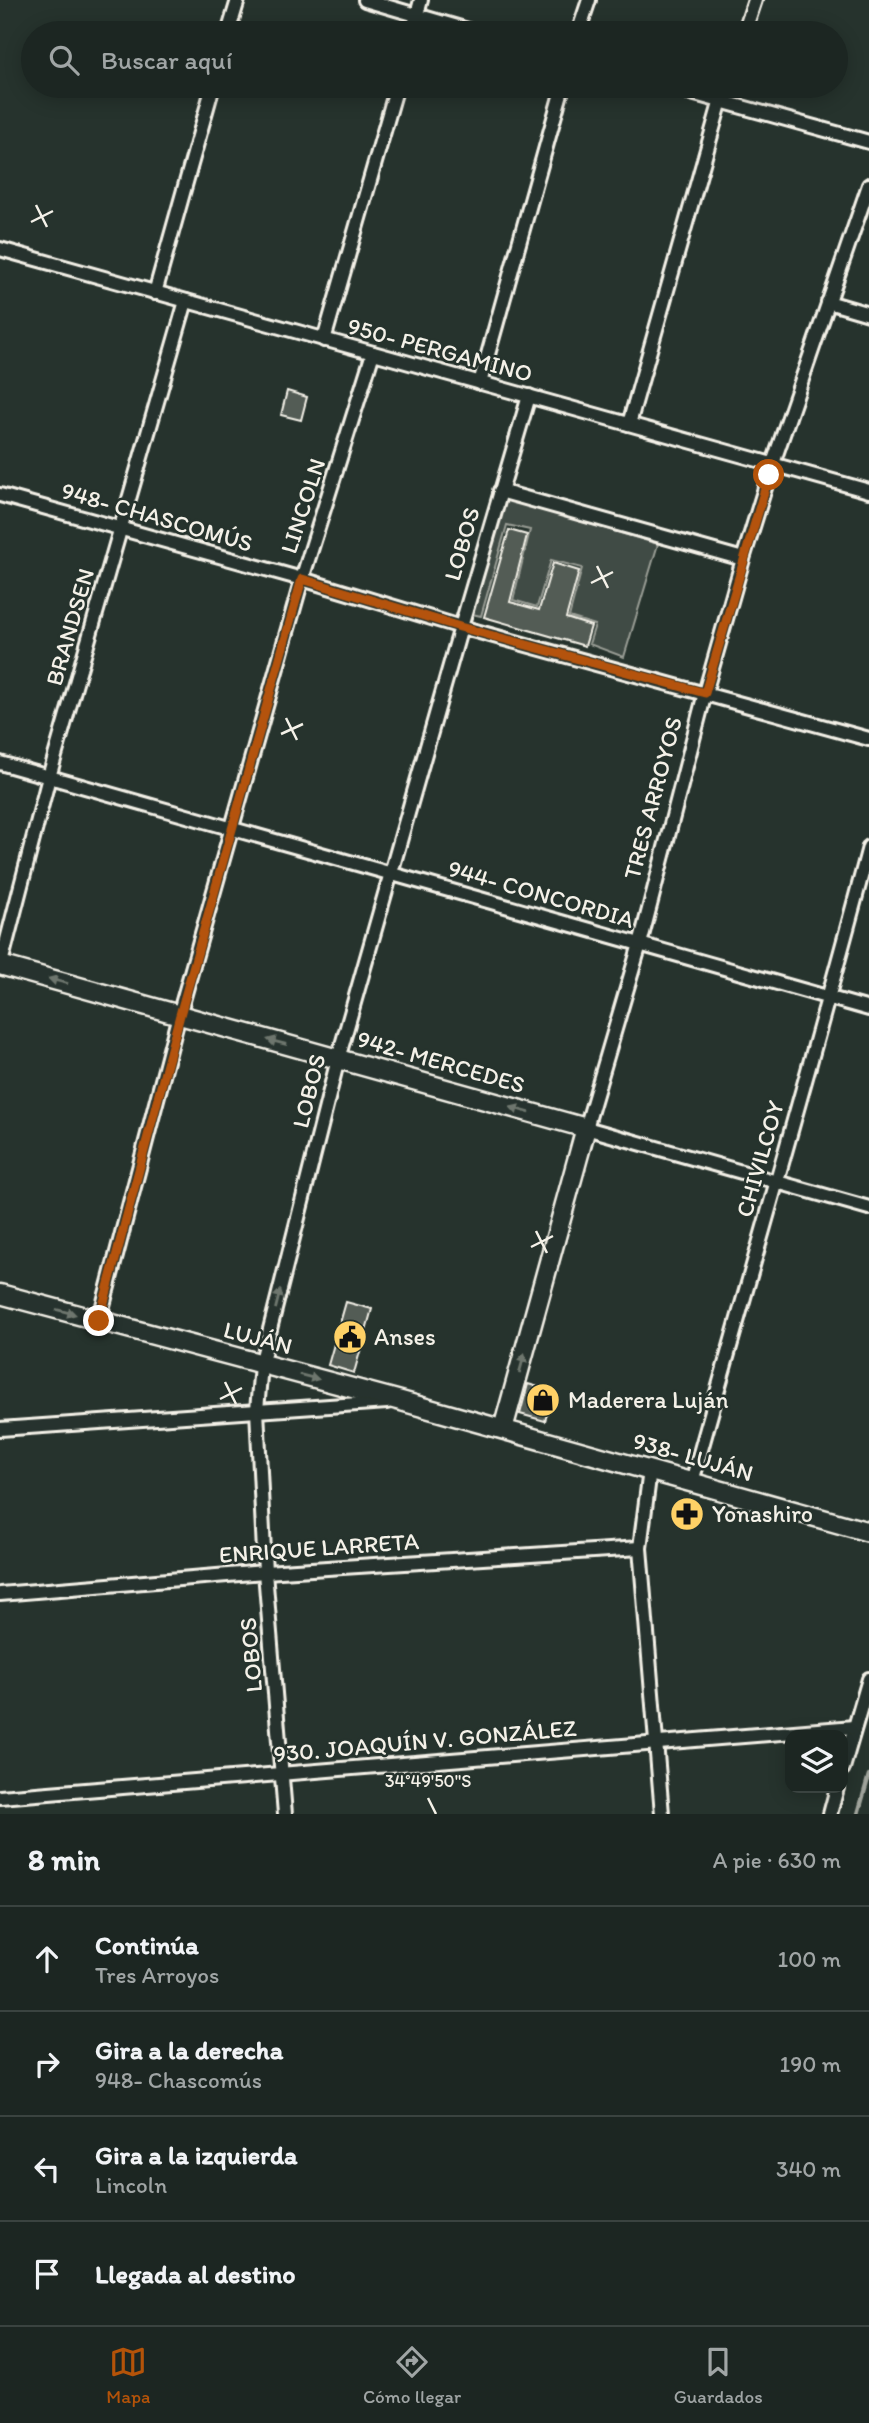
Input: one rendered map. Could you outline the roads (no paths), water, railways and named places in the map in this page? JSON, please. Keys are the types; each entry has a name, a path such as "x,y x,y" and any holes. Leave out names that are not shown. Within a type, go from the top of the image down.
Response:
{"main road":[{"name":"942- MERCEDES","path":"0,966 586,1128"},
{"name":"TRES ARROYOS","path":"503,1429 586,1128"},
{"name":"LUJÁN","path":"0,1294 503,1429"},
{"name":"938- LUJÁN","path":"503,1429 869,1532"}],"street":[{"path":"232,21 238,0"},
{"path":"365,0 434,21"},
{"path":"415,21 421,0"},
{"path":"582,21 589,0"},
{"path":"748,21 755,0"},
{"path":"155,293 210,98"},
{"path":"324,340 394,98"},
{"path":"480,383 560,98"},
{"path":"709,98 869,142"},
{"path":"629,424 721,98"},
{"name":"TRES ARROYOS","path":"586,1128 640,944 743,559 869,186"},
{"name":"950- PERGAMINO","path":"1,253 186,301 869,491"},
{"name":"BRANDSEN","path":"0,966 49,777 186,301"},
{"path":"828,302 869,314"},
{"name":"LINCOLN","path":"99,1321 180,1015 302,579 373,353"},
{"name":"LOBOS","path":"285,1814 265,1572 257,1410 261,1365 338,1059 460,627 529,396"},
{"path":"500,491 743,559"},
{"name":"948- CHASCOMÚS","path":"0,495 302,579 460,627 869,738"},
{"name":"944- CONCORDIA","path":"0,763 869,1009"},
{"name":"CHIVILCOY","path":"692,1482 869,847"},
{"name":"942- MERCEDES","path":"586,1128 869,1208"},
{"path":"0,1429 401,1401"},
{"path":"650,1470 640,1548 662,1814"},
{"name":"ENRIQUE LARRETA","path":"0,1594 265,1572 640,1548"},
{"path":"848,1749 869,1679"},
{"name":"930. JOAQUÍN V. GONZÁLEZ","path":"0,1797 854,1727"},
{"path":"830,1814 836,1793"}],"waterway":[{"path":"858,1814 869,1775"}],"place":[{"name":"Anses","path":"350,1337"},
{"name":"Maderera Luján","path":"543,1400"},
{"name":"Yonashiro","path":"687,1514"}]}
